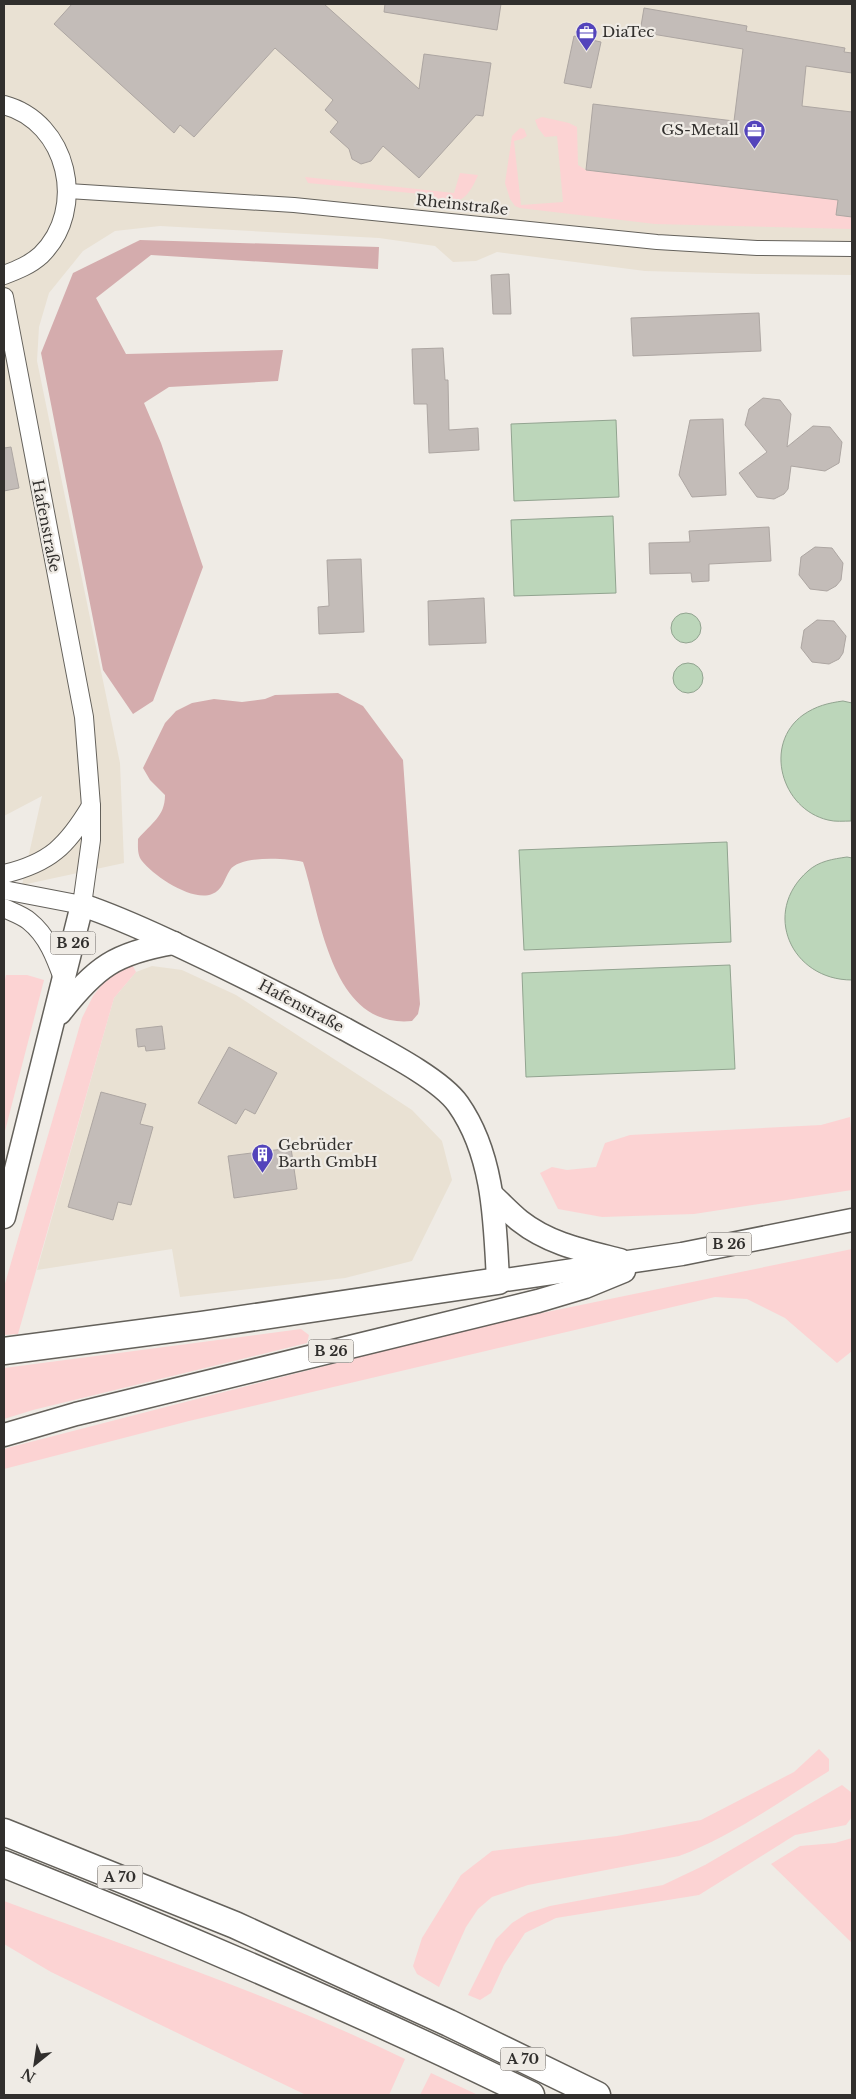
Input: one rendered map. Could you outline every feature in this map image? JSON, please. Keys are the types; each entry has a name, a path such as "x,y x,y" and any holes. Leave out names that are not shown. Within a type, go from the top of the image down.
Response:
{"highway":[{"path":"4,1351 202,1325 498,1282"},
{"name":"A 70","path":"4,1832 235,1924 449,2023 597,2095"},
{"name":"A 70","path":"4,1864 99,1902 349,2010 444,2052 531,2095"}],"main road":[{"name":"Hafenstraße","path":"82,905 104,912 265,987 364,1040 429,1078 457,1102 471,1125 483,1154 492,1195 498,1282"},
{"name":"B 26","path":"4,1217 82,905"},
{"path":"54,1020 92,975 111,961 143,948 174,944"},
{"path":"492,1195 520,1221 538,1233 565,1245 628,1262"},
{"name":"B 26","path":"498,1282 655,1258 852,1220"},
{"name":"B 26","path":"4,1435 76,1414 538,1301 585,1287 655,1258"}],"street":[{"path":"4,105 14,108 36,122 54,142 64,165 68,191 64,214 55,236 40,255 21,268 4,275"},
{"name":"Rheinstraße","path":"68,191 294,205 657,242 757,248 852,248"},
{"name":"Hafenstraße","path":"4,297 84,717 91,806 91,840 82,905"},
{"path":"4,874 28,868 58,852 77,830 91,806"},
{"path":"4,890 82,905"},
{"path":"4,908 27,920 43,934 64,981"}],"shaded area":[{"path":"4,4 852,4 852,275 645,271 497,252 476,261 453,262 435,246 379,238 160,226 115,231 83,251 49,293 39,327 37,361 120,763 124,863 22,885 42,796 4,816"},
{"path":"542,117 569,123 577,127 578,165 586,170 838,200 836,215 852,217 852,229 655,224 520,208 515,206 510,199 505,183 512,136 520,128 524,129 527,136 514,141 521,205 563,202 557,136 545,137 535,120"},
{"path":"460,173 478,175 473,186 462,199 449,202 421,194 308,183 305,177 454,193"},
{"path":"140,240 379,247 378,269 151,255 96,298 126,354 283,350 278,381 169,387 144,403 161,443 203,567 153,701 133,714 103,670 41,353 73,273"},
{"path":"616,420 619,497 514,501 511,424"},
{"path":"613,516 616,593 514,596 511,520"},
{"path":"686,613 697,617 701,628 697,639 686,643 675,639 671,628 675,617"},
{"path":"688,663 699,667 703,678 699,689 688,693 677,689 673,678 677,667"},
{"path":"338,693 363,706 403,760 420,1004 418,1014 412,1021 385,1019 363,1007 347,989 334,965 324,939 303,862 286,859 264,859 243,862 235,865 230,870 219,890 212,894 204,895 184,891 174,886 155,874 140,859 138,839 160,814 163,809 165,795 150,780 143,768 165,723 176,711 192,703 214,699 242,702 265,699 275,695"},
{"path":"843,701 852,703 851,821 834,821 812,814 799,803 789,790 783,774 781,758 783,742 791,727 803,715 822,705"},
{"path":"727,842 731,942 524,950 519,850"},
{"path":"847,857 852,858 852,980 831,977 813,969 799,956 789,941 785,924 786,905 794,887 808,871 821,863"},
{"path":"132,964 136,972 114,998 18,1334 4,1335 4,1287 82,1018 93,996 109,976"},
{"path":"730,965 735,1069 526,1077 522,973"},
{"path":"152,966 182,970 236,995 412,1110 442,1141 452,1180 412,1261 345,1278 180,1297 172,1249 37,1270 114,998 136,972"},
{"path":"6,975 27,975 44,980 4,1135 4,984"},
{"path":"850,1117 852,1190 694,1214 602,1217 558,1209 540,1173 552,1167 567,1170 596,1167 605,1143 630,1135 821,1125"},
{"path":"852,1249 852,1351 837,1363 785,1318 747,1299 715,1297 189,1421 4,1469 4,1450 7,1448 484,1325"},
{"path":"301,1329 309,1335 307,1343 33,1410 4,1419 4,1368"},
{"path":"819,1749 829,1759 829,1771 756,1817 699,1848 679,1856 528,1885 492,1897 478,1909 466,1927 439,1987 417,1974 413,1966 422,1938 461,1875 492,1851 617,1836 701,1820 794,1772"},
{"path":"842,1785 852,1793 852,1817 846,1825 795,1835 699,1895 556,1918 525,1933 504,1965 491,1993 480,2000 468,1995 496,1939 512,1923 528,1913 550,1906 663,1885 705,1865"},
{"path":"852,1838 852,1943 771,1864 800,1846 835,1843"},
{"path":"4,1901 257,1995 356,2036 405,2059 389,2095 306,2095 51,1972 4,1944"},
{"path":"431,2073 478,2095 420,2095"}],"building":[{"path":"72,4 324,4 419,89 424,54 491,63 483,116 476,115 419,178 383,146 371,161 361,164 352,159 349,149 330,132 338,122 325,110 333,100 275,48 194,137 180,125 174,133 54,24"},
{"path":"385,4 501,4 497,30 384,12"},
{"path":"644,8 747,26 746,31 845,48 844,52 852,53 852,73 806,66 802,106 852,112 852,217 836,215 838,200 586,170 593,104 734,121 743,49 640,32"},
{"path":"574,36 601,42 591,88 564,83"},
{"path":"509,274 511,314 493,314 491,275"},
{"path":"759,313 761,351 633,356 631,318"},
{"path":"443,348 445,380 448,380 449,430 478,428 479,450 429,453 427,404 414,404 412,349"},
{"path":"763,398 780,400 791,414 787,447 813,426 830,427 842,442 839,463 825,471 791,466 788,489 784,494 774,499 757,497 739,473 767,452 745,425 749,409"},
{"path":"723,419 726,495 692,497 679,475 690,420"},
{"path":"11,447 19,488 4,491 4,448"},
{"path":"769,527 771,561 709,564 709,581 692,582 691,573 650,574 649,543 690,542 689,531"},
{"path":"815,547 832,548 843,563 841,580 836,586 827,591 810,589 799,575 801,557"},
{"path":"361,559 364,632 319,634 318,607 329,606 327,560"},
{"path":"484,598 486,643 429,645 428,601"},
{"path":"817,620 834,621 846,636 843,653 839,659 829,664 812,662 801,648 804,630"},
{"path":"162,1026 165,1049 146,1051 145,1046 138,1047 136,1029"},
{"path":"229,1047 277,1073 255,1114 245,1109 236,1124 198,1103"},
{"path":"101,1092 146,1104 140,1124 153,1127 131,1205 118,1202 113,1220 68,1207"},
{"name":"Gebrüder Barth GmbH","path":"291,1148 297,1189 234,1198 228,1156"}],"place":[{"name":"DiaTec","path":"586,51"},
{"name":"GS-Metall","path":"755,149"},
{"name":"Gebrüder Barth GmbH","path":"262,1173"}]}
